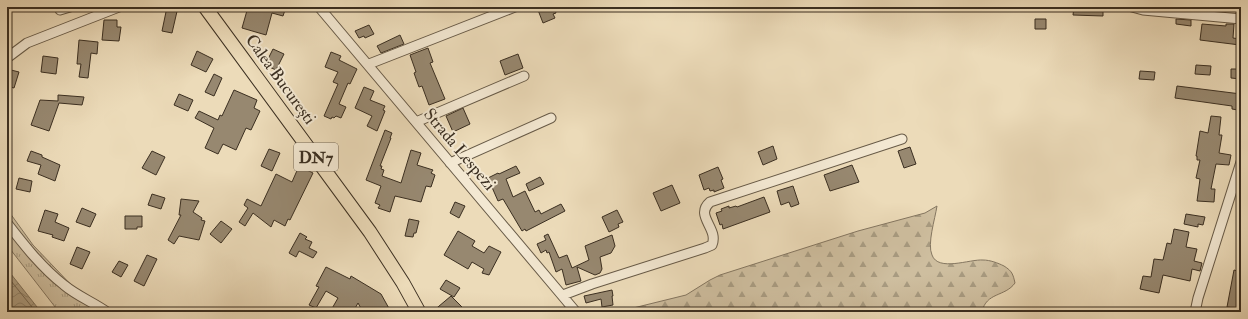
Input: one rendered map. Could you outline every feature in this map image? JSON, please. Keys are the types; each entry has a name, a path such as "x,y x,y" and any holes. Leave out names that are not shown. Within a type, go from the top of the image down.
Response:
{"highway":[{"name":"Calea București","path":"205,7 370,232 403,283 419,312"}],"street":[{"path":"60,10 70,7"},
{"path":"7,58 27,43 119,7"},
{"name":"Strada Lespezi","path":"319,7 576,312"},
{"path":"368,64 515,7"},
{"path":"1132,7 1143,10 1241,19"},
{"path":"416,122 524,76"},
{"path":"450,162 551,118"},
{"path":"563,295 592,284 712,245 714,235 705,217 704,211 705,206 710,202 902,139"},
{"path":"1195,312 1198,298 1241,162"},
{"path":"7,223 29,251 65,287 106,312"}],"green space":[{"path":"937,206 930,245 932,255 935,260 941,263 955,264 983,260 1004,266 1013,275 1015,283 1006,291 987,301 982,312 617,312 686,295 720,275 858,231 925,213"},
{"path":"7,209 33,245 97,312 59,312 7,245"}],"water":[{"path":"7,269 41,312 7,312"}],"building":[{"path":"167,7 178,7 172,33 162,31"},
{"path":"248,7 286,7 283,16 272,13 266,35 242,28"},
{"path":"545,7 554,7 556,13 553,14 555,18 543,23 538,10"},
{"path":"1074,7 1103,8 1103,16 1073,15"},
{"path":"1035,19 1046,19 1046,29 1035,29"},
{"path":"1176,19 1191,20 1191,26 1176,24"},
{"path":"104,20 117,20 117,27 121,27 119,41 102,40"},
{"path":"1202,24 1226,26 1226,24 1234,24 1233,38 1240,39 1240,45 1200,40"},
{"path":"369,25 374,34 365,38 364,36 359,38 355,31"},
{"path":"400,35 404,44 381,53 377,46"},
{"path":"79,40 98,42 97,54 91,53 88,78 79,77 81,64 77,64"},
{"path":"428,48 433,62 430,63 445,99 429,105 422,86 419,87 410,55"},
{"path":"273,49 284,54 276,70 265,65"},
{"path":"197,51 213,59 206,72 191,65"},
{"path":"331,52 341,56 339,60 357,69 350,84 348,83 339,104 346,107 341,118 336,116 334,118 332,117 331,119 324,116 338,84 333,82 338,72 325,67"},
{"path":"518,54 523,68 505,75 500,61"},
{"path":"43,56 58,58 56,74 41,72"},
{"path":"1196,65 1211,66 1210,75 1195,74"},
{"path":"7,69 19,72 14,88 7,86"},
{"path":"1231,69 1241,69 1241,79 1231,78"},
{"path":"1140,71 1155,72 1154,80 1139,79"},
{"path":"214,74 222,78 214,96 205,92"},
{"path":"1177,86 1241,94 1241,107 1239,107 1238,110 1232,109 1232,106 1175,98"},
{"path":"364,87 374,91 370,100 385,106 383,110 385,111 377,131 367,126 372,116 355,108"},
{"path":"234,90 257,100 254,108 260,111 251,130 246,128 236,150 223,144 218,154 205,148 214,128 195,118 199,111 218,120 220,115 222,116"},
{"path":"179,94 193,100 188,111 174,105"},
{"path":"58,95 84,97 82,105 59,103 49,131 31,125 40,100 58,101"},
{"path":"463,108 470,124 453,132 446,116"},
{"path":"1211,116 1221,117 1219,135 1222,135 1219,153 1231,155 1229,165 1216,164 1211,189 1215,189 1214,202 1197,201 1200,179 1196,178 1200,160 1197,160 1196,156 1200,131 1208,133"},
{"path":"385,130 392,133 380,166 382,166 381,169 384,170 382,176 401,183 411,150 421,153 417,165 433,170 431,173 435,175 431,187 426,186 421,202 395,196 390,212 378,208 380,205 375,203 381,186 366,180"},
{"path":"773,146 777,159 763,165 758,152"},
{"path":"910,147 916,164 904,168 898,151"},
{"path":"269,149 280,153 272,171 261,166"},
{"path":"31,151 60,165 55,181 38,174 41,165 27,161"},
{"path":"152,151 165,157 156,175 142,168"},
{"path":"852,165 859,182 830,191 824,175"},
{"path":"299,166 313,173 290,220 288,219 285,226 274,220 271,227 253,213 245,226 239,222 248,208 244,205 247,199 261,206 276,174 292,182"},
{"path":"516,166 520,173 506,179 513,197 525,191 535,212 539,210 541,214 561,204 565,211 526,231 525,229 522,231 503,199 498,201 491,185 489,186 486,179"},
{"path":"718,167 723,179 721,180 724,188 714,192 714,190 710,191 709,188 704,190 699,175"},
{"path":"540,177 544,184 529,191 526,184"},
{"path":"19,178 32,181 30,192 16,189"},
{"path":"672,185 680,203 661,211 653,193"},
{"path":"793,186 799,204 791,207 789,202 781,205 777,191"},
{"path":"152,194 165,198 161,209 148,205"},
{"path":"764,197 770,212 723,229 722,224 720,225 716,213 722,211 721,209 729,206 729,208 737,207"},
{"path":"181,199 199,201 193,212 202,218 201,220 205,221 199,240 179,236 174,244 168,240 181,215 179,215"},
{"path":"455,202 465,206 459,218 450,213"},
{"path":"82,208 96,214 90,227 76,222"},
{"path":"45,210 58,214 55,222 69,228 64,241 52,237 53,235 38,231"},
{"path":"617,210 623,222 618,224 619,227 609,232 602,217"},
{"path":"1186,214 1205,217 1203,225 1198,224 1198,227 1184,224"},
{"path":"125,216 142,216 142,227 137,227 137,229 125,229"},
{"path":"409,219 419,221 416,233 414,233 413,237 405,236"},
{"path":"221,221 232,229 221,243 210,234"},
{"path":"1174,229 1189,232 1186,247 1197,249 1194,261 1202,263 1200,271 1192,269 1190,281 1163,275 1159,293 1140,289 1143,276 1151,277 1154,259 1163,260 1167,243 1171,244"},
{"path":"458,231 475,241 472,246 484,253 489,246 501,252 489,275 482,273 484,269 472,262 468,269 444,255"},
{"path":"300,233 307,237 305,239 312,242 309,248 317,252 313,258 299,251 296,257 289,253"},
{"path":"548,234 559,258 567,255 572,268 589,260 585,246 612,235 615,246 611,253 600,257 602,269 600,273 595,275 577,267 581,281 566,285 562,269 556,272 549,252 547,253 546,250 541,253 537,244 546,240 544,236"},
{"path":"77,247 90,252 82,269 70,264"},
{"path":"147,255 157,259 144,286 134,281"},
{"path":"119,261 128,265 121,277 112,272"},
{"path":"326,267 350,279 351,276 381,294 391,312 363,312 358,303 353,312 330,312 338,298 326,291 316,308 309,305 319,287 316,286"},
{"path":"1234,270 1241,272 1241,309 1227,307"},
{"path":"446,280 460,288 454,297 440,289"},
{"path":"612,290 613,305 602,307 601,299 586,303 584,296"},
{"path":"451,296 467,312 432,312"}]}
